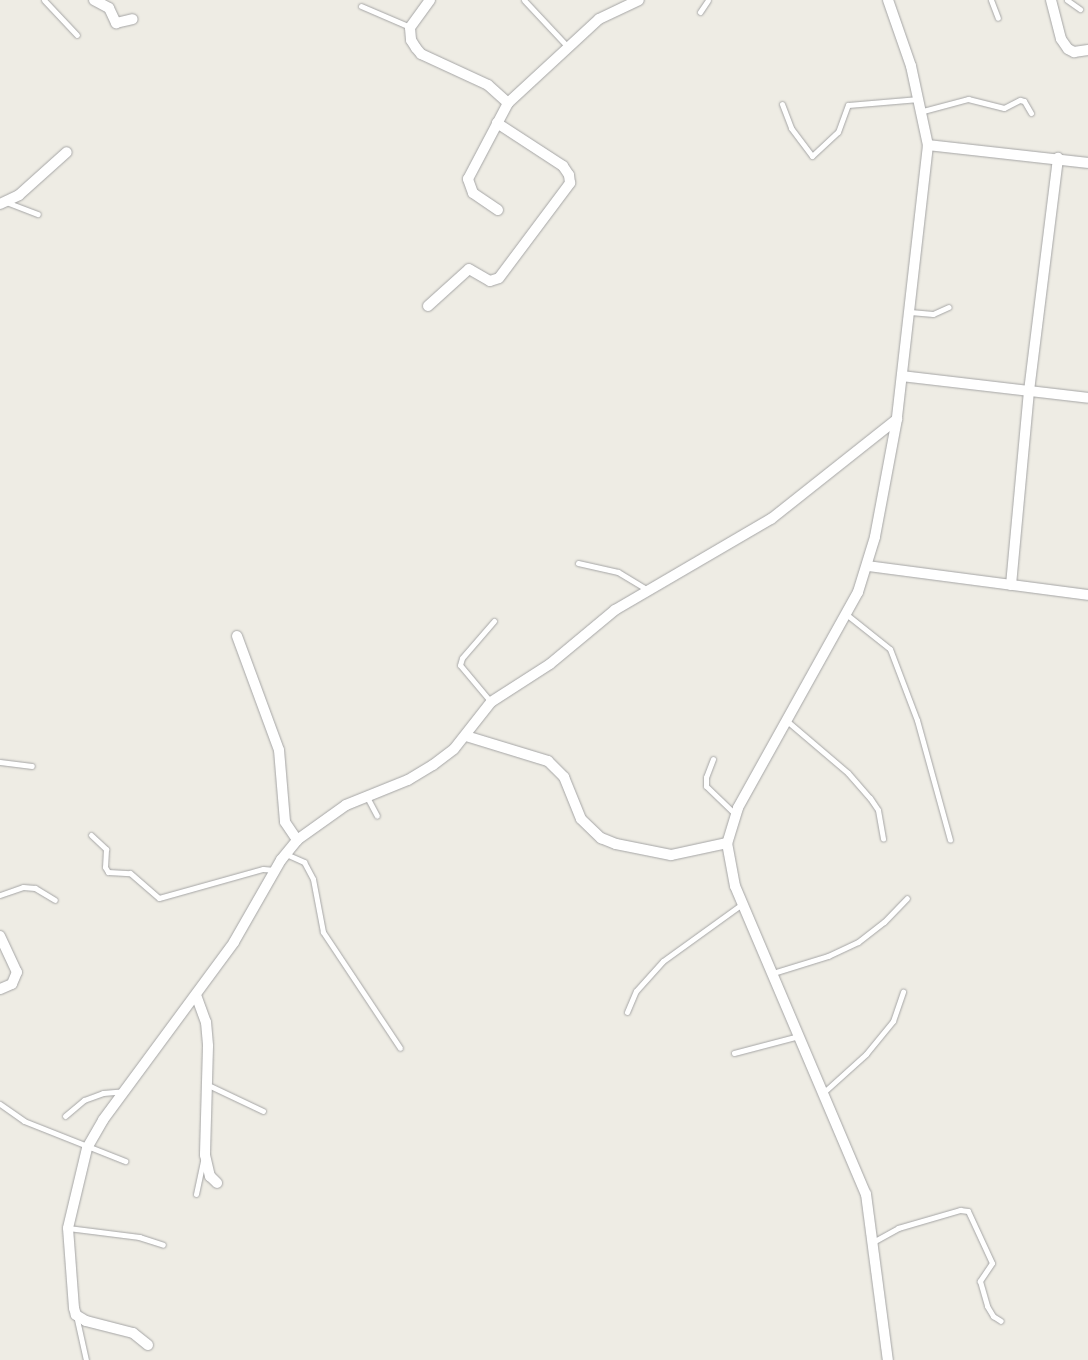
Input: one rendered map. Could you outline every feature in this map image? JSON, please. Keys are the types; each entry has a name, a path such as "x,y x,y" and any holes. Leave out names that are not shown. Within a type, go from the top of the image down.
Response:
{"street":[{"path":"94,0 108,8 116,23 133,19"},
{"path":"430,0 410,28 411,40 421,54 488,85 508,103"},
{"path":"498,210 474,193 468,179 508,103 606,14 639,0"},
{"path":"888,0 899,28 920,99 928,145 897,420 868,566 846,614 736,814 728,843 729,863 743,903 860,1174 874,1242 888,1360"},
{"path":"1051,0 1061,38 1068,49 1074,52 1088,50"},
{"path":"428,306 469,269 490,281 499,278 570,183 569,174 554,159 497,123"},
{"path":"928,145 1058,158 1088,163"},
{"path":"3,203 29,188 67,152"},
{"path":"1011,585 1029,391 1058,158"},
{"path":"902,376 1088,398"},
{"path":"148,1345 132,1333 86,1321 76,1315 70,1285 68,1228 87,1148 94,1133 124,1090 234,942 285,854 297,840 336,810 421,773 454,749 491,702 550,664 615,610 708,554 732,545 771,519 897,420"},
{"path":"868,566 1088,595"},
{"path":"237,636 279,750 285,822 297,840"},
{"path":"466,736 548,761 564,777 581,819 601,838 616,844 671,856 728,843"},
{"path":"0,936 17,972 12,984 0,989"},
{"path":"196,995 206,1022 204,1155 210,1176 217,1184"}],"lane":[{"path":"44,0 77,35"},
{"path":"524,0 568,47"},
{"path":"700,12 708,0"},
{"path":"991,0 998,18"},
{"path":"1067,0 1080,9"},
{"path":"361,6 410,28"},
{"path":"782,104 790,128 812,156 838,132 848,105 920,99"},
{"path":"923,111 968,99 1004,108 1020,100 1024,101 1031,113"},
{"path":"3,203 38,214"},
{"path":"910,312 933,314 949,307"},
{"path":"578,563 618,572 648,590"},
{"path":"846,614 890,649 917,720 950,840"},
{"path":"491,702 460,665 462,658 494,621"},
{"path":"787,721 848,773 870,798 878,810 883,839"},
{"path":"713,759 706,777 706,786 736,814"},
{"path":"0,762 32,766"},
{"path":"367,797 378,816"},
{"path":"91,834 106,849 105,867 108,872 130,873 159,898 263,868 275,870"},
{"path":"285,854 304,862 314,879 323,932 400,1048"},
{"path":"0,895 23,887 35,888 55,900"},
{"path":"773,973 828,956 858,942 884,922 907,898"},
{"path":"627,1012 636,991 663,961 743,903"},
{"path":"824,1092 866,1054 893,1021 903,992"},
{"path":"734,1053 800,1036"},
{"path":"206,1083 263,1111"},
{"path":"65,1116 84,1100 103,1093 124,1090"},
{"path":"0,1104 24,1121 87,1148 125,1161"},
{"path":"196,1194 204,1155"},
{"path":"874,1242 898,1228 960,1210 968,1211 992,1263 980,1281 987,1306 993,1316 1001,1321"},
{"path":"68,1228 138,1238 163,1245"},
{"path":"76,1315 86,1360"}]}
